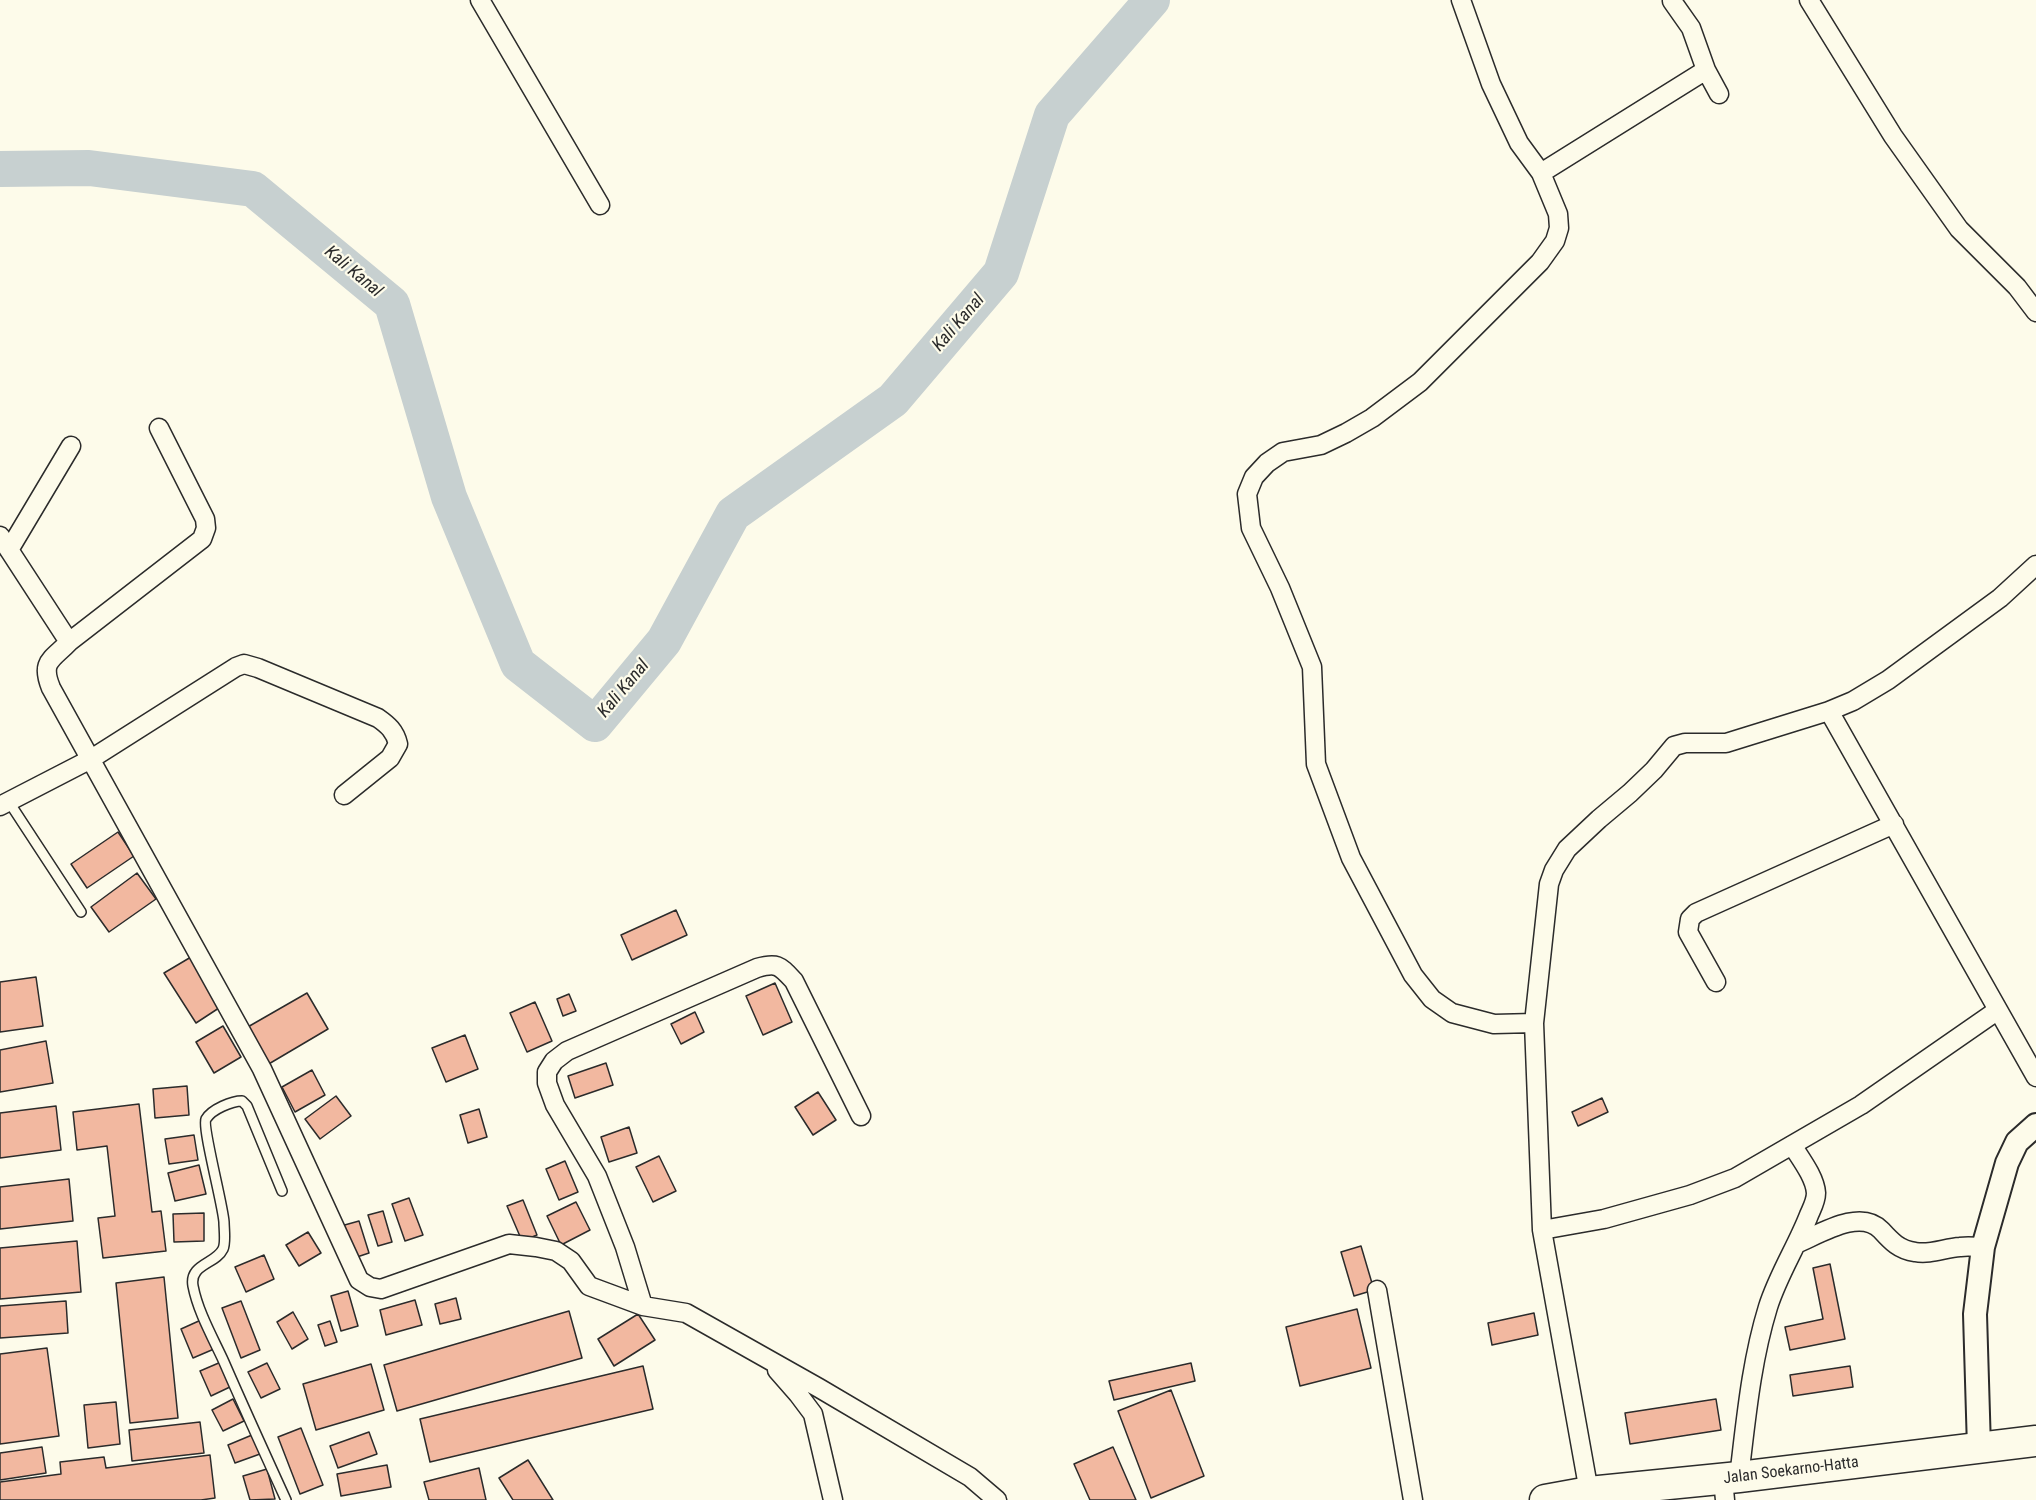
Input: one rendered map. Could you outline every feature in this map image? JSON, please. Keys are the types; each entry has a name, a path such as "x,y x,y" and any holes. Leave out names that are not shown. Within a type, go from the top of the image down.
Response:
{"highway":[{"name":"Jalan Soekarno-Hatta","path":"1545,1500 1589,1492 1729,1485 2036,1441"}],"street":[{"path":"480,0 600,205"},
{"path":"1461,0 1491,84 1519,143 1541,173 1558,214 1559,228 1555,241 1540,262 1420,382 1372,418 1346,433 1321,445 1283,452 1267,463 1254,477 1247,494 1251,528 1280,588 1312,667 1316,764 1351,858 1413,975 1432,999 1452,1013 1494,1024 1534,1023"},
{"path":"1809,0 1893,136 1959,229 2017,287 2036,312"},
{"path":"1672,1 1691,28 1706,70 1719,94"},
{"path":"1541,173 1706,70"},
{"path":"159,428 205,519 206,528 202,539 69,642 46,666 45,674 262,1069 359,1280 369,1287 381,1289 509,1244 536,1246 556,1251 571,1261 589,1286 643,1306 686,1313 970,1477 998,1500"},
{"path":"69,642 4,543 71,446"},
{"path":"1589,1492 1542,1230 1534,1023 1549,884 1554,870 1567,849 1630,794 1674,746 1685,743 1726,743 1829,711 1853,701 1888,681 2000,598 2036,565"},
{"path":"3,798 91,759 244,664 378,718 396,735 398,744 390,758 344,795"},
{"path":"1829,711 2036,1077"},
{"path":"1716,982 1688,932 1690,919 1696,913 1894,824"},
{"path":"643,1306 625,1247 597,1176 555,1105 547,1083 547,1072 554,1062 567,1051 623,1025 772,963 781,967 794,981 861,1116"},
{"path":"1542,1230 1604,1219 1690,1195 1734,1178 1861,1105 1998,1010"},
{"path":"1978,1448 1976,1314 1983,1247 2007,1162 2018,1142 2036,1125"},
{"path":"1729,1485 1753,1365 1769,1304 1816,1195 1808,1172 1792,1144"},
{"path":"1796,1244 1851,1221 1866,1221 1875,1224 1891,1242 1900,1248 1915,1253 1961,1246 1983,1247"},
{"path":"1377,1290 1413,1500"},
{"path":"765,1358 813,1414 833,1500"}],"lane":[{"path":"3,798 81,912"},
{"path":"282,1191 247,1106 242,1101 237,1101 214,1111 206,1120 205,1128 224,1220 223,1248 216,1258 202,1264 195,1273 192,1283 206,1321 286,1500"}],"building":[{"path":"118,832 134,856 87,888 71,864"},
{"path":"137,873 156,899 109,932 91,907"},
{"path":"676,910 687,935 632,960 621,935"},
{"path":"191,957 222,1006 196,1023 164,973"},
{"path":"36,977 43,1026 0,1032 0,982"},
{"path":"775,983 792,1022 763,1035 746,996"},
{"path":"307,993 328,1029 267,1065 246,1028"},
{"path":"569,994 576,1011 563,1016 557,999"},
{"path":"535,1002 552,1041 527,1052 510,1013"},
{"path":"695,1012 704,1032 681,1044 671,1024"},
{"path":"223,1026 241,1057 214,1073 196,1042"},
{"path":"465,1035 478,1069 446,1082 432,1048"},
{"path":"46,1041 53,1083 0,1092 0,1050"},
{"path":"606,1063 613,1085 575,1098 568,1076"},
{"path":"312,1070 325,1095 295,1112 282,1087"},
{"path":"187,1086 189,1115 155,1118 153,1089"},
{"path":"818,1092 836,1120 813,1135 795,1107"},
{"path":"336,1096 351,1116 320,1139 305,1119"},
{"path":"1602,1098 1608,1112 1578,1126 1572,1112"},
{"path":"139,1104 152,1212 161,1211 166,1251 103,1258 98,1218 115,1216 107,1146 77,1150 73,1112"},
{"path":"56,1106 61,1150 0,1158 0,1113"},
{"path":"479,1109 487,1137 468,1143 460,1115"},
{"path":"629,1127 637,1153 609,1162 601,1137"},
{"path":"194,1135 198,1160 169,1164 165,1139"},
{"path":"659,1156 676,1191 653,1202 636,1167"},
{"path":"565,1161 578,1192 559,1200 546,1169"},
{"path":"199,1165 206,1194 175,1201 168,1173"},
{"path":"69,1179 73,1221 0,1229 0,1187"},
{"path":"409,1198 423,1235 405,1241 392,1204"},
{"path":"523,1200 537,1235 522,1241 507,1206"},
{"path":"576,1202 590,1230 561,1245 547,1216"},
{"path":"383,1211 392,1242 378,1246 368,1215"},
{"path":"204,1213 204,1241 174,1242 173,1214"},
{"path":"359,1221 369,1253 351,1259 341,1226"},
{"path":"308,1232 321,1253 299,1266 286,1245"},
{"path":"77,1241 81,1292 0,1299 0,1248"},
{"path":"1361,1246 1374,1290 1354,1296 1341,1252"},
{"path":"264,1255 274,1279 246,1292 235,1267"},
{"path":"1830,1264 1845,1339 1790,1350 1785,1327 1823,1319 1813,1268"},
{"path":"164,1277 178,1418 130,1423 116,1283"},
{"path":"348,1291 358,1326 341,1331 331,1296"},
{"path":"456,1298 461,1319 440,1324 435,1304"},
{"path":"415,1300 422,1325 386,1335 380,1310"},
{"path":"66,1301 68,1333 0,1338 0,1306"},
{"path":"241,1301 260,1350 241,1358 222,1308"},
{"path":"1357,1309 1371,1368 1300,1386 1286,1327"},
{"path":"569,1311 582,1358 397,1411 384,1365"},
{"path":"293,1312 308,1339 292,1349 277,1322"},
{"path":"1534,1313 1538,1335 1492,1345 1488,1323"},
{"path":"638,1314 655,1340 614,1366 598,1339"},
{"path":"201,1320 214,1349 193,1358 181,1329"},
{"path":"330,1321 337,1342 325,1346 318,1325"},
{"path":"47,1348 59,1436 0,1444 0,1354"},
{"path":"221,1362 232,1386 211,1396 200,1371"},
{"path":"267,1363 280,1389 261,1398 248,1372"},
{"path":"1191,1363 1195,1381 1114,1400 1109,1381"},
{"path":"371,1364 384,1410 316,1430 303,1384"},
{"path":"643,1366 653,1409 430,1462 420,1419"},
{"path":"1850,1366 1853,1387 1793,1396 1790,1375"},
{"path":"1171,1390 1204,1476 1151,1498 1118,1411"},
{"path":"233,1399 244,1421 223,1431 212,1410"},
{"path":"1716,1399 1721,1430 1630,1444 1625,1413"},
{"path":"116,1402 120,1444 88,1448 84,1405"},
{"path":"200,1422 204,1453 132,1461 129,1430"},
{"path":"301,1428 323,1485 300,1494 278,1437"},
{"path":"369,1432 377,1454 338,1468 330,1446"},
{"path":"252,1435 260,1454 235,1463 228,1445"},
{"path":"42,1447 46,1473 0,1480 0,1453"},
{"path":"1113,1447 1136,1500 1090,1500 1074,1464"},
{"path":"210,1455 215,1498 201,1500 0,1500 0,1482 61,1474 60,1462 104,1457 106,1468"},
{"path":"528,1460 553,1500 513,1500 499,1478"},
{"path":"387,1465 391,1487 341,1496 337,1474"},
{"path":"479,1468 486,1500 429,1500 424,1482"},
{"path":"267,1469 275,1499 250,1500 243,1476"}],"waterway":[{"name":"Kali Kanal","path":"0,169 89,168 253,189 392,304 449,497 518,664 595,724 664,641 733,514 893,400 1001,273 1052,115 1152,0"}]}
